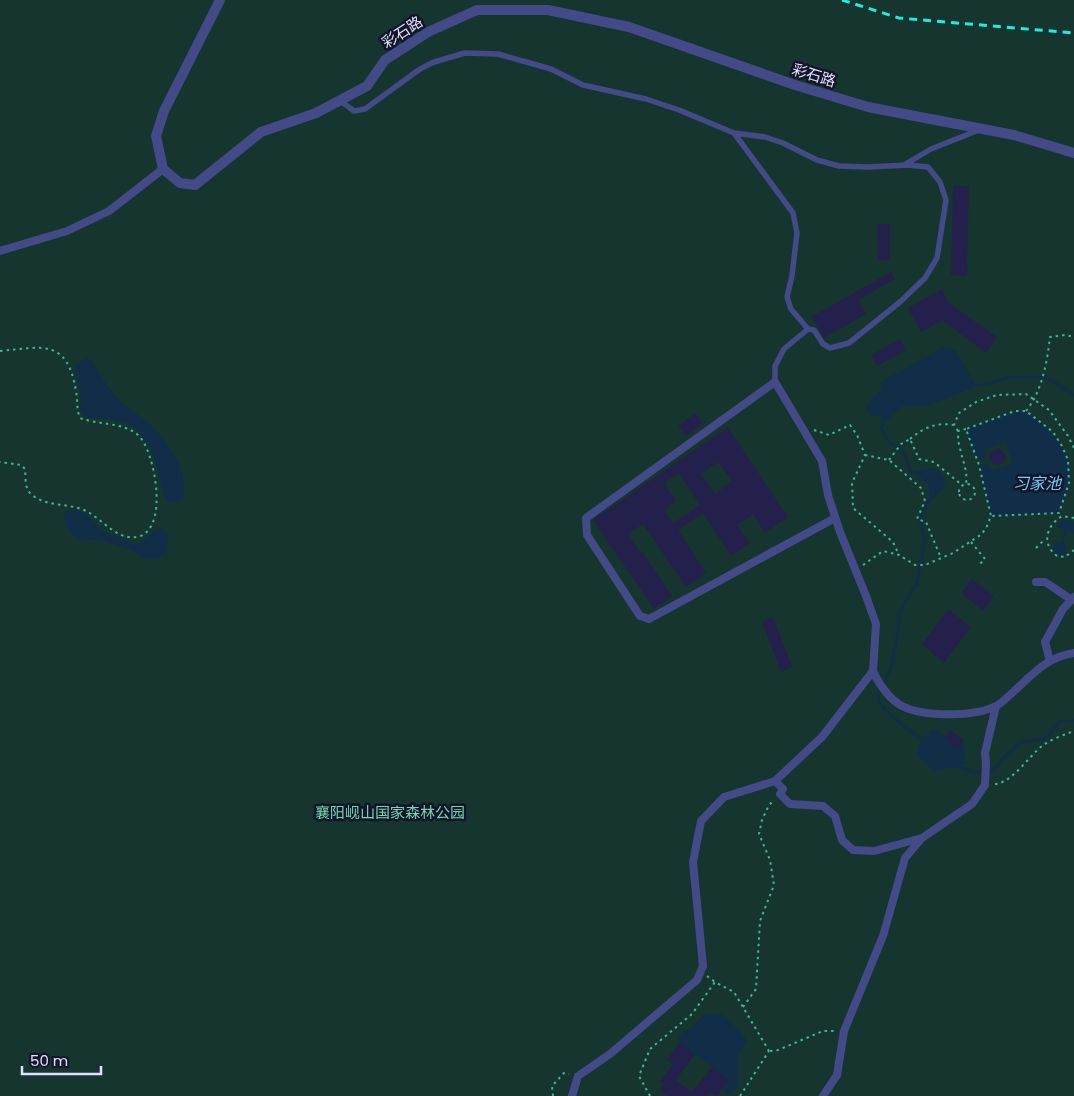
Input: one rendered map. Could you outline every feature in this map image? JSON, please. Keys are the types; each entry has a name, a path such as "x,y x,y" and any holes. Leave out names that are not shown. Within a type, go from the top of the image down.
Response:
{"street":[{"path":"0,251 68,231 110,211 163,169 156,136 158,128 164,111 220,0"},
{"name":"彩石路","path":"163,169 180,183 195,185 261,132 316,112 367,86 386,60 428,32 478,10 548,10 629,28 795,85 868,107 1014,135 1074,153"},
{"path":"572,1096 578,1076 610,1054 697,980 703,966 693,862 701,821 724,797 775,781 822,737 872,671 876,624 835,518 828,495 822,461 775,382 586,518 587,535 640,616 649,619 835,518"},
{"path":"1036,582 1046,582 1073,598 1063,609 1046,642 1050,661"},
{"path":"872,671 879,684 901,706 936,713 964,714 996,706 1038,669 1060,655 1074,653"},
{"path":"823,1096 837,1074 844,1031 883,936 905,858 922,838 972,804 985,782 985,752 996,706"},
{"path":"775,781 783,789 780,794 790,804 824,806 835,816 842,840 853,850 874,851 922,838"}],"lane":[{"path":"339,100 354,111 365,109 420,69 434,62 465,53 498,54 551,70 583,85 646,99 679,110 734,133 765,137 783,143 817,160 839,166 868,168 904,165 928,168 940,182 946,200 937,258 925,278 900,302 849,343 830,348 823,344 814,330 808,329 791,309 787,297 792,276 797,233 793,214 734,133"},
{"path":"904,165 931,149 982,129"},
{"path":"775,382 775,366 784,349 808,329"}],"path":[{"path":"1026,411 1034,400 1040,384 1050,337 1065,335 1074,337"},
{"path":"0,351 48,348 60,352 72,372 77,393 76,410 80,418 90,422 124,428 138,436 154,472 157,512 152,527 139,536 126,537 105,526 89,513 77,507 52,503 37,498 29,492 25,483 25,469 21,466 0,462"},
{"path":"954,425 959,414 976,402 997,395 1026,394 1049,410 1068,436 1074,448"},
{"path":"958,431 1015,411 1026,411 1053,432 1068,460 1069,484 1059,513 991,516"},
{"path":"889,460 901,444 926,428 937,424 954,425"},
{"path":"804,431 814,430 829,435 850,425 857,435 864,455 852,483 853,508 893,542 899,555"},
{"path":"954,425 958,431 960,448 965,462 966,484"},
{"path":"857,573 866,563 882,551 899,555 915,565 925,565 953,553 982,534 991,516 979,465 966,429"},
{"path":"910,439 919,459 934,462 962,485"},
{"path":"864,455 889,460 921,488 925,501 917,519 926,522 941,558"},
{"path":"962,485 971,486 974,490 973,495 969,499 964,499 960,496 959,491 962,485"},
{"path":"1036,548 1046,538 1049,528 1055,520 1062,516 1074,518"},
{"path":"1046,538 1048,547 1057,556 1065,557 1074,550"},
{"path":"971,542 985,559 978,566"},
{"path":"985,782 999,784 1017,771 1043,745 1074,731"},
{"path":"743,1007 756,989 760,922 774,886 770,860 759,834 762,820 769,805 780,794"},
{"path":"650,1096 639,1076 650,1049 692,1014 715,982 734,992 769,1051"},
{"path":"769,1051 778,1050 823,1031 844,1031"},
{"path":"740,1096 769,1051"},
{"path":"553,1096 552,1086 564,1073 578,1076"}],"green space":[{"name":"襄阳岘山国家森林公园","path":"0,0 1074,0 1074,1096 0,1096"}],"water":[{"path":"944,347 956,350 976,386 928,406 902,406 889,418 871,415 866,408 881,389 881,382"},
{"path":"88,358 94,363 102,379 117,398 148,423 173,452 183,475 183,500 166,501 153,455 148,444 133,426 118,421 84,417 80,408 81,397 75,368 76,363"},
{"name":"习家池","path":"1015,411 1027,413 1042,423 1060,442 1064,450 1070,475 1069,484 1059,513 991,516 979,465 988,463 991,471 1013,464 1006,442 984,449 987,457 978,460 966,429"},
{"path":"935,468 941,473 945,482 939,494 929,502 929,486 916,473"},
{"path":"76,510 86,514 102,531 132,543 140,543 161,527 167,534 168,544 166,551 159,558 151,559 126,548 100,540 79,539 69,531 64,515 68,511"},
{"path":"1064,520 1074,523 1074,533 1066,531 1063,542 1067,548 1065,554 1062,555 1055,552 1053,548 1055,543 1061,542 1064,530 1056,527"},
{"path":"932,729 946,736 944,739 957,749 962,742 965,749 964,763 958,767 936,771 917,754 920,744"},
{"path":"706,1014 722,1014 739,1030 747,1042 738,1055 738,1086 729,1095 723,1088 729,1080 680,1042 678,1038"}],"building":[{"path":"953,186 969,186 967,276 951,275"},
{"path":"877,224 890,224 890,260 878,260"},
{"path":"891,272 895,279 858,300 866,314 824,338 811,317"},
{"path":"942,289 948,302 997,337 986,353 942,320 921,332 908,308"},
{"path":"900,339 906,350 877,366 871,355"},
{"path":"695,413 703,423 686,436 678,426"},
{"path":"728,427 788,517 765,533 753,514 737,525 750,543 731,556 703,513 678,530 706,573 686,587 643,524 628,534 641,553 643,552 672,596 654,609 593,520","holes":["718,462 732,481 715,494 701,474","679,473 700,505 673,523 664,510 676,501 664,483"]},
{"path":"1000,449 1006,455 1004,463 995,465 989,460 991,451"},
{"path":"972,579 994,596 983,611 961,593"},
{"path":"948,609 971,627 944,663 922,644"},
{"path":"773,617 792,667 781,672 762,622"},
{"path":"950,730 964,740 957,749 944,739"},
{"path":"680,1042 695,1054 676,1080 692,1092 712,1067 729,1080 717,1096 710,1092 706,1096 667,1096 660,1090 664,1084 660,1081 673,1065 667,1060"}],"waterway":[{"path":"976,386 1013,377 1046,377 1074,395"},
{"path":"885,418 881,428 889,442 904,452 911,473 920,472"},
{"path":"922,739 903,726 880,704 878,696 891,669 898,632 899,612 917,583 925,538 920,521 922,512 930,500"},
{"path":"958,767 973,772 993,771 1002,759 1021,742 1046,738 1060,722 1074,721"}],"railway":[{"path":"842,0 899,18 1074,33"}]}
